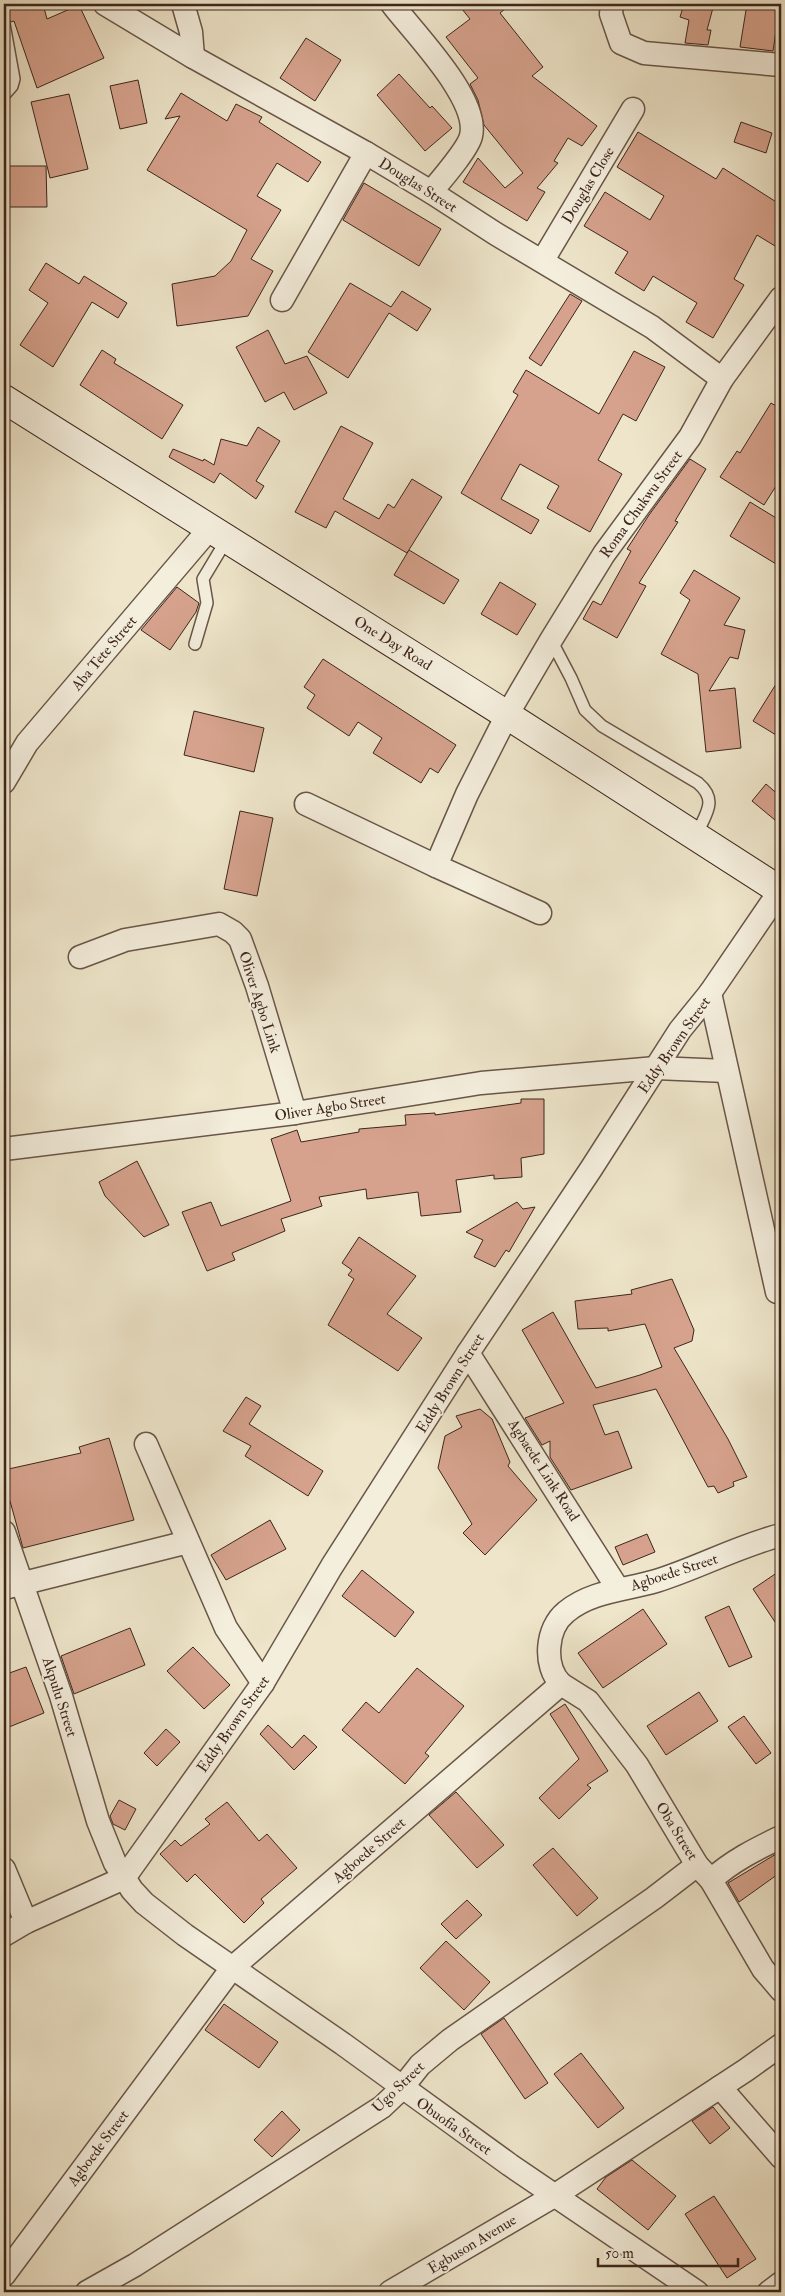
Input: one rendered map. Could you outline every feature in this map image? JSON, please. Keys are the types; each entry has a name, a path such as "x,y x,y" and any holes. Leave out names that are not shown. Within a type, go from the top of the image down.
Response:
{"main road":[{"name":"One Day Road","path":"4,399 507,715 781,890"}],"street":[{"name":"Douglas Street","path":"105,4 193,57 432,192 652,327 722,379"},
{"path":"183,4 191,32 193,57"},
{"path":"392,4 455,82 472,122 471,137 432,192"},
{"path":"612,4 611,14 621,43 644,53 781,66"},
{"name":"Douglas Close","path":"542,260 633,109"},
{"path":"282,300 366,153"},
{"name":"Roma Chukwu Street","path":"436,866 467,794 507,715 550,640 604,554 690,437 722,379 781,298"},
{"name":"Aba Tete Street","path":"4,782 27,743 218,534"},
{"path":"306,804 540,913"},
{"name":"Eddy Brown Street","path":"119,1870 263,1683 332,1566 468,1353 592,1169 680,1030 710,993 781,890"},
{"name":"Oliver Agbo Link","path":"80,958 125,940 219,924 233,932 240,939 257,986 295,1113"},
{"path":"710,993 776,1292"},
{"name":"Oliver Agbo Street","path":"4,1149 295,1113 466,1084 656,1068 726,1071"},
{"name":"Agbaede Link Road","path":"468,1353 618,1589"},
{"path":"146,1444 226,1628 263,1683"},
{"name":"Akpulu Street","path":"4,1532 12,1586 61,1696 98,1821 119,1870"},
{"name":"Agboede Street","path":"4,2275 232,1968 561,1684 555,1677 549,1645 550,1636 558,1619 574,1606 618,1589 654,1582 781,1534"},
{"path":"12,1586 188,1542"},
{"name":"Oba Street","path":"561,1684 588,1701 636,1765 763,1969 781,1990"},
{"name":"Ugo Street","path":"88,2292 135,2265 346,2132 382,2107 401,2089 420,2065 450,2040 654,1898 704,1872 723,1870 750,1852 781,1837"},
{"path":"4,1869 26,1922"},
{"path":"4,1935 119,1870"},
{"name":"Obuofia Street","path":"119,1870 144,1903 232,1968 342,2044 401,2089 554,2196 697,2292"},
{"path":"554,2196 781,2045"},
{"path":"720,2087 781,2156"},
{"name":"Egbuson Avenue","path":"390,2292 554,2196"},
{"path":"769,2292 781,2283"}],"lane":[{"path":"4,24 14,79 12,86 4,95"},
{"path":"195,644 207,603 203,579 218,534"},
{"path":"550,640 571,678 584,710 602,726 698,783 708,792 710,802 696,836"}],"building":[{"path":"4,4 43,4 47,19 79,5 104,58 37,88 14,21 11,22 8,18"},
{"path":"458,4 511,4 500,13 543,67 532,76 597,126 582,146 568,138 554,161 558,163 537,188 545,192 527,221 463,182 478,158 505,188 523,173 484,125 478,100 470,84 478,78 446,37 470,19"},
{"path":"684,4 714,4 707,30 711,30 708,45 685,43 689,20 680,17"},
{"path":"747,4 780,4 773,51 740,47"},
{"path":"306,38 341,60 315,101 280,78"},
{"path":"399,74 430,108 432,106 452,128 425,151 377,95"},
{"path":"138,80 147,123 120,129 110,86"},
{"path":"181,93 227,121 236,104 262,117 259,122 321,162 308,182 277,163 257,196 281,210 251,259 273,271 248,316 177,326 172,284 215,276 231,261 247,230 147,170 180,116 165,119"},
{"path":"69,94 88,169 50,178 31,102"},
{"path":"741,122 772,133 766,153 734,142"},
{"path":"638,132 716,179 723,168 781,205 781,235 775,246 757,235 734,279 744,285 713,338 686,322 697,303 653,276 644,291 615,273 628,252 584,226 605,192 650,220 664,196 617,167"},
{"path":"4,166 46,166 47,207 4,207"},
{"path":"364,183 441,229 419,266 343,220"},
{"path":"46,263 79,284 84,276 127,303 118,318 92,302 53,367 20,345 48,303 29,290"},
{"path":"350,283 391,307 402,291 431,309 417,331 389,313 348,378 308,352"},
{"path":"570,294 582,301 541,366 529,358"},
{"path":"268,330 285,364 307,356 327,393 294,410 284,392 265,402 236,347"},
{"path":"102,350 116,359 114,363 183,405 162,439 80,385"},
{"path":"634,351 665,367 636,421 623,414 598,460 622,474 590,532 547,508 559,486 520,464 501,499 539,520 531,534 461,493 518,395 513,392 526,370 599,414"},
{"path":"771,403 781,409 781,478 764,505 720,477 737,451 740,453"},
{"path":"341,426 373,443 343,499 379,519 388,504 394,508 412,479 442,497 407,553 335,511 326,528 295,512"},
{"path":"258,427 280,441 256,481 264,486 256,499 220,473 214,483 169,457 173,449 203,461 204,459 214,465 221,439 247,446"},
{"path":"690,459 706,469 675,521 678,522 639,583 646,586 617,638 583,619 593,601 601,605 631,551 627,549"},
{"path":"750,502 781,521 781,567 730,536"},
{"path":"409,550 459,580 444,604 394,575"},
{"path":"694,570 740,598 724,625 745,630 738,659 730,657 709,691 735,688 741,748 706,752 698,674 661,654 690,600 680,593"},
{"path":"500,582 536,604 517,635 481,614"},
{"path":"177,587 199,603 196,612 170,650 141,630"},
{"path":"323,659 456,745 438,773 430,768 421,783 373,753 382,738 358,722 349,736 307,708 315,695 304,687"},
{"path":"781,676 781,738 753,721"},
{"path":"194,711 264,728 254,772 184,755"},
{"path":"766,784 781,797 781,825 752,801"},
{"path":"240,811 273,818 257,896 224,889"},
{"path":"521,1099 544,1099 544,1154 521,1158 522,1177 494,1179 494,1175 456,1180 461,1212 421,1216 418,1192 367,1199 366,1189 319,1197 322,1206 281,1219 285,1231 232,1253 235,1260 207,1271 182,1212 211,1202 221,1226 291,1201 271,1139 297,1130 301,1142 359,1132 359,1129 406,1125 405,1115 435,1113 435,1115 521,1103"},
{"path":"137,1161 169,1225 144,1237 105,1196 99,1182"},
{"path":"517,1202 523,1209 535,1207 509,1252 506,1250 495,1267 474,1257 483,1240 466,1232"},
{"path":"359,1237 416,1276 387,1314 422,1338 398,1371 328,1325 354,1279 348,1275 352,1270 342,1263"},
{"path":"672,1279 694,1330 692,1341 674,1348 728,1439 747,1477 733,1482 734,1486 718,1493 714,1486 708,1487 656,1389 593,1405 605,1435 618,1431 632,1468 571,1490 550,1457 550,1441 542,1445 525,1418 564,1403 522,1330 553,1312 596,1388 640,1375 662,1367 645,1324 608,1331 608,1328 578,1329 575,1301 632,1294 631,1290"},
{"path":"246,1397 261,1406 249,1424 323,1471 308,1496 245,1456 251,1446 223,1431"},
{"path":"480,1409 492,1419 510,1462 508,1466 537,1500 485,1555 463,1533 472,1524 438,1468 445,1436 462,1427 456,1416"},
{"path":"109,1438 134,1520 23,1548 10,1501 6,1502 4,1470 81,1453 79,1447"},
{"path":"270,1520 286,1549 226,1580 211,1555"},
{"path":"647,1534 655,1552 623,1565 615,1547"},
{"path":"362,1570 414,1612 395,1637 342,1596"},
{"path":"781,1570 781,1631 753,1589"},
{"path":"729,1606 752,1657 729,1667 705,1617"},
{"path":"643,1609 667,1644 603,1688 578,1653"},
{"path":"130,1628 145,1665 74,1694 61,1656"},
{"path":"193,1647 230,1685 204,1709 167,1671"},
{"path":"26,1667 44,1713 4,1729 4,1675"},
{"path":"417,1668 464,1706 425,1753 429,1756 405,1784 342,1730 366,1702 379,1713"},
{"path":"699,1692 718,1721 666,1755 647,1726"},
{"path":"565,1704 608,1771 587,1785 591,1788 559,1819 539,1798 579,1759 550,1714"},
{"path":"744,1716 771,1753 756,1764 728,1727"},
{"path":"268,1725 292,1748 304,1735 317,1747 294,1770 260,1734"},
{"path":"166,1729 180,1742 157,1766 144,1753"},
{"path":"456,1792 504,1845 477,1868 429,1815"},
{"path":"119,1800 136,1809 125,1830 113,1824 110,1816"},
{"path":"227,1802 259,1841 267,1834 297,1868 261,1899 264,1903 244,1923 195,1874 187,1882 160,1854 175,1840 181,1846 210,1824 205,1819"},
{"path":"553,1848 598,1898 577,1916 533,1865"},
{"path":"781,1851 781,1872 739,1902 728,1883"},
{"path":"467,1900 482,1915 456,1939 441,1924"},
{"path":"446,1941 490,1982 464,2010 420,1968"},
{"path":"224,2004 278,2042 259,2068 205,2030"},
{"path":"504,2018 548,2083 525,2099 481,2034"},
{"path":"581,2053 624,2108 598,2128 554,2074"},
{"path":"713,2107 730,2128 710,2144 692,2121"},
{"path":"282,2111 300,2130 272,2157 254,2140"},
{"path":"632,2160 676,2196 648,2230 597,2189 606,2177"},
{"path":"714,2196 756,2259 727,2278 685,2214"}]}
